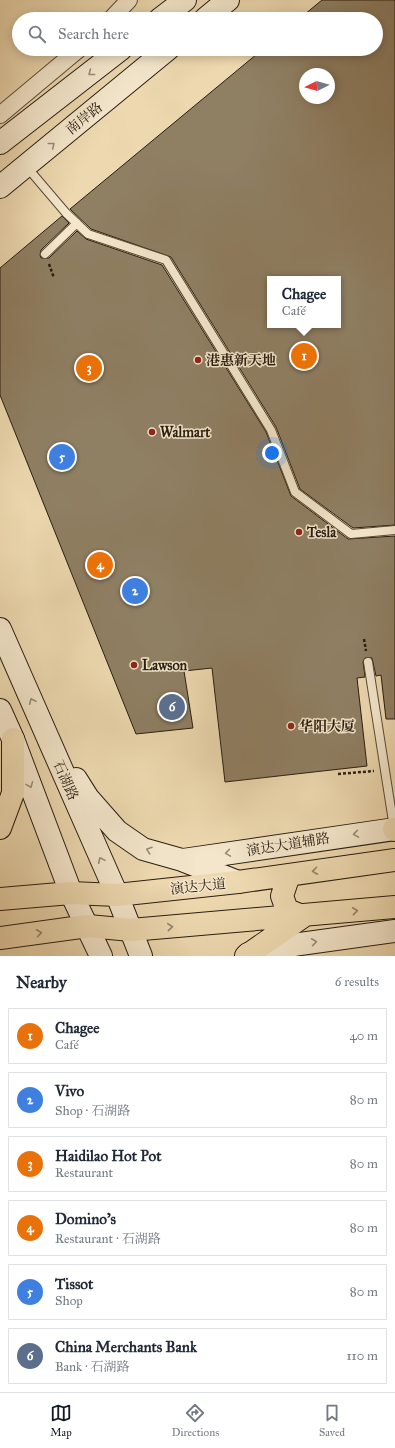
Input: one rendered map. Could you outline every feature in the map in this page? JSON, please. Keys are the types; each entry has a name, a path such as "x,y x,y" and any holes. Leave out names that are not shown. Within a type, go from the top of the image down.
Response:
{"main road":[{"path":"169,12 184,0"},
{"path":"213,12 228,0"},
{"path":"1,139 112,56"},
{"name":"南岸路","path":"0,187 160,56"},
{"name":"石湖路","path":"0,629 117,895 141,956"},
{"path":"0,710 14,740 71,893 102,956"},
{"path":"47,737 88,798 117,831 143,848 182,860 238,882"},
{"path":"0,828 13,793 14,740"},
{"name":"演达大道辅路","path":"182,860 395,829"},
{"name":"演达大道","path":"0,899 71,893 117,895 238,882 395,860"},
{"path":"289,875 282,896 288,910 302,916"},
{"path":"0,938 88,926 131,930 395,907"},
{"path":"247,955 302,916"},
{"path":"247,955 300,944 395,931"}],"street":[{"path":"118,12 129,0"},
{"path":"0,116 71,56"}],"lane":[{"path":"26,166 88,234 166,260 271,430 295,492 351,534 395,530"},
{"path":"45,254 77,223"},
{"path":"368,662 384,770 395,829"}],"path":[{"path":"338,774 384,770"}],"building":[{"path":"322,0 395,0 395,525 353,528 300,489 276,427 171,257 91,229 70,209 255,56 383,56 383,12 307,12"},
{"path":"62,216 69,223 41,250 41,258 49,258 77,231 86,239 162,265 266,432 291,496 348,539 395,536 395,719 386,719 381,675 376,676 372,658 365,658 363,662 365,677 357,678 367,766 225,782 212,668 184,671 193,728 136,734 0,395 0,268"}],"place":[{"name":"Chagee","path":"304,356"},
{"name":"港惠新天地","path":"198,360"},
{"name":"Haidilao Hot Pot","path":"89,368"},
{"name":"Walmart","path":"152,432"},
{"name":"Tissot","path":"62,457"},
{"name":"Tesla","path":"299,532"},
{"name":"Domino's","path":"100,565"},
{"name":"Vivo","path":"135,591"},
{"name":"Lawson","path":"134,665"},
{"name":"China Merchants Bank","path":"172,707"},
{"name":"华阳大厦","path":"291,726"}]}
